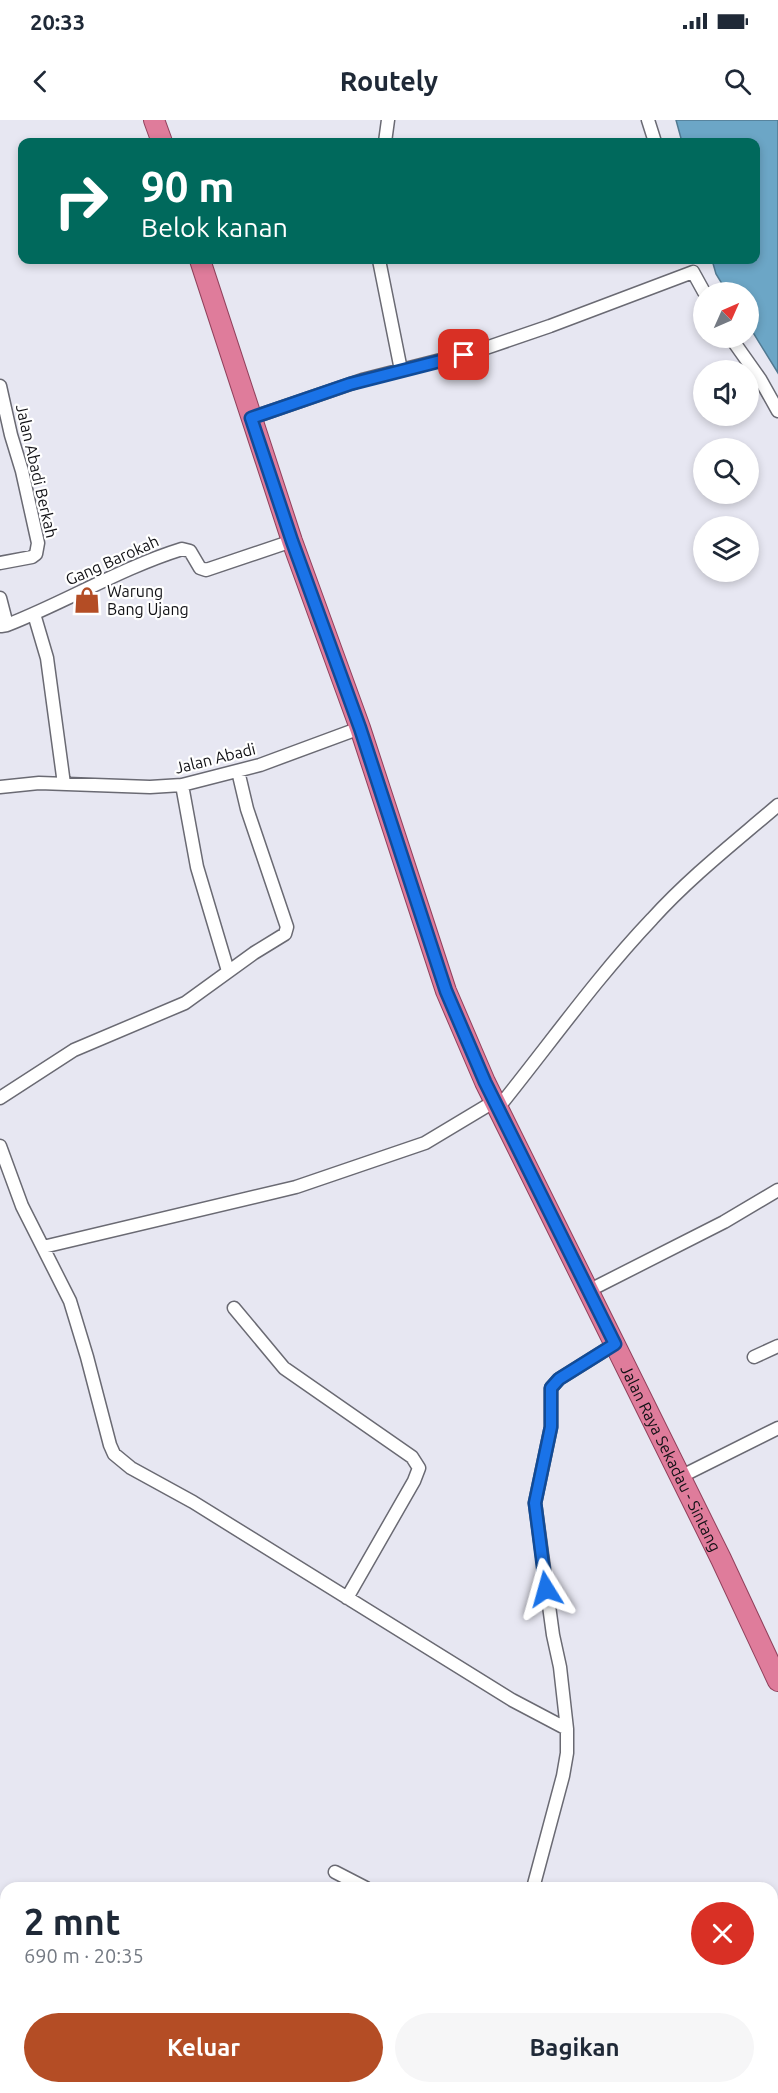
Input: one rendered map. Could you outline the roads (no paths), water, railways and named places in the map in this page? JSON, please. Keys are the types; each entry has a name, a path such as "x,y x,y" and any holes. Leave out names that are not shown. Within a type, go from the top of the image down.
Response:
{"highway":[{"path":"154,120 161,138"},
{"name":"Jalan Raya Sekadau - Sintang","path":"201,264 292,541 360,728 446,991 496,1104 778,1680"}],"street":[{"path":"386,138 388,120"},
{"path":"648,120 655,138"},
{"path":"380,264 401,370"},
{"path":"691,264 698,282"},
{"path":"251,418 338,387 451,359 506,342 693,272"},
{"path":"738,348 760,379 778,411"},
{"name":"Jalan Abadi Berkah","path":"0,563 32,557 36,554 38,543 1,390"},
{"name":"Gang Barokah","path":"4,625 34,614 97,583 182,549 188,549 200,568 206,570 292,541"},
{"path":"0,598 4,625"},
{"path":"34,614 47,658 64,784"},
{"name":"Jalan Abadi","path":"0,787 39,783 150,787 182,785 271,761 360,728"},
{"path":"0,1098 74,1050 185,1003 287,931 237,771"},
{"path":"182,785 197,867 228,971"},
{"path":"43,1247 296,1187 425,1143 496,1104 593,986 652,919 703,869 778,805"},
{"path":"0,1146 22,1206 70,1302 114,1454 131,1468 193,1502 512,1700 567,1729"},
{"path":"588,1291 724,1222 778,1190"},
{"path":"234,1308 284,1368 412,1457 419,1468 414,1481 347,1598"},
{"path":"534,1882 565,1768 567,1729 535,1497 551,1427 551,1388 559,1379 615,1344"},
{"path":"754,1357 778,1346"},
{"path":"680,1477 778,1428"},
{"path":"335,1872 354,1882"}],"water":[{"path":"676,120 778,120 778,373 759,342 759,282 721,282 713,264 760,264 760,138 681,138"}],"place":[{"name":"Warung Bang Ujang","path":"87,600"}]}
